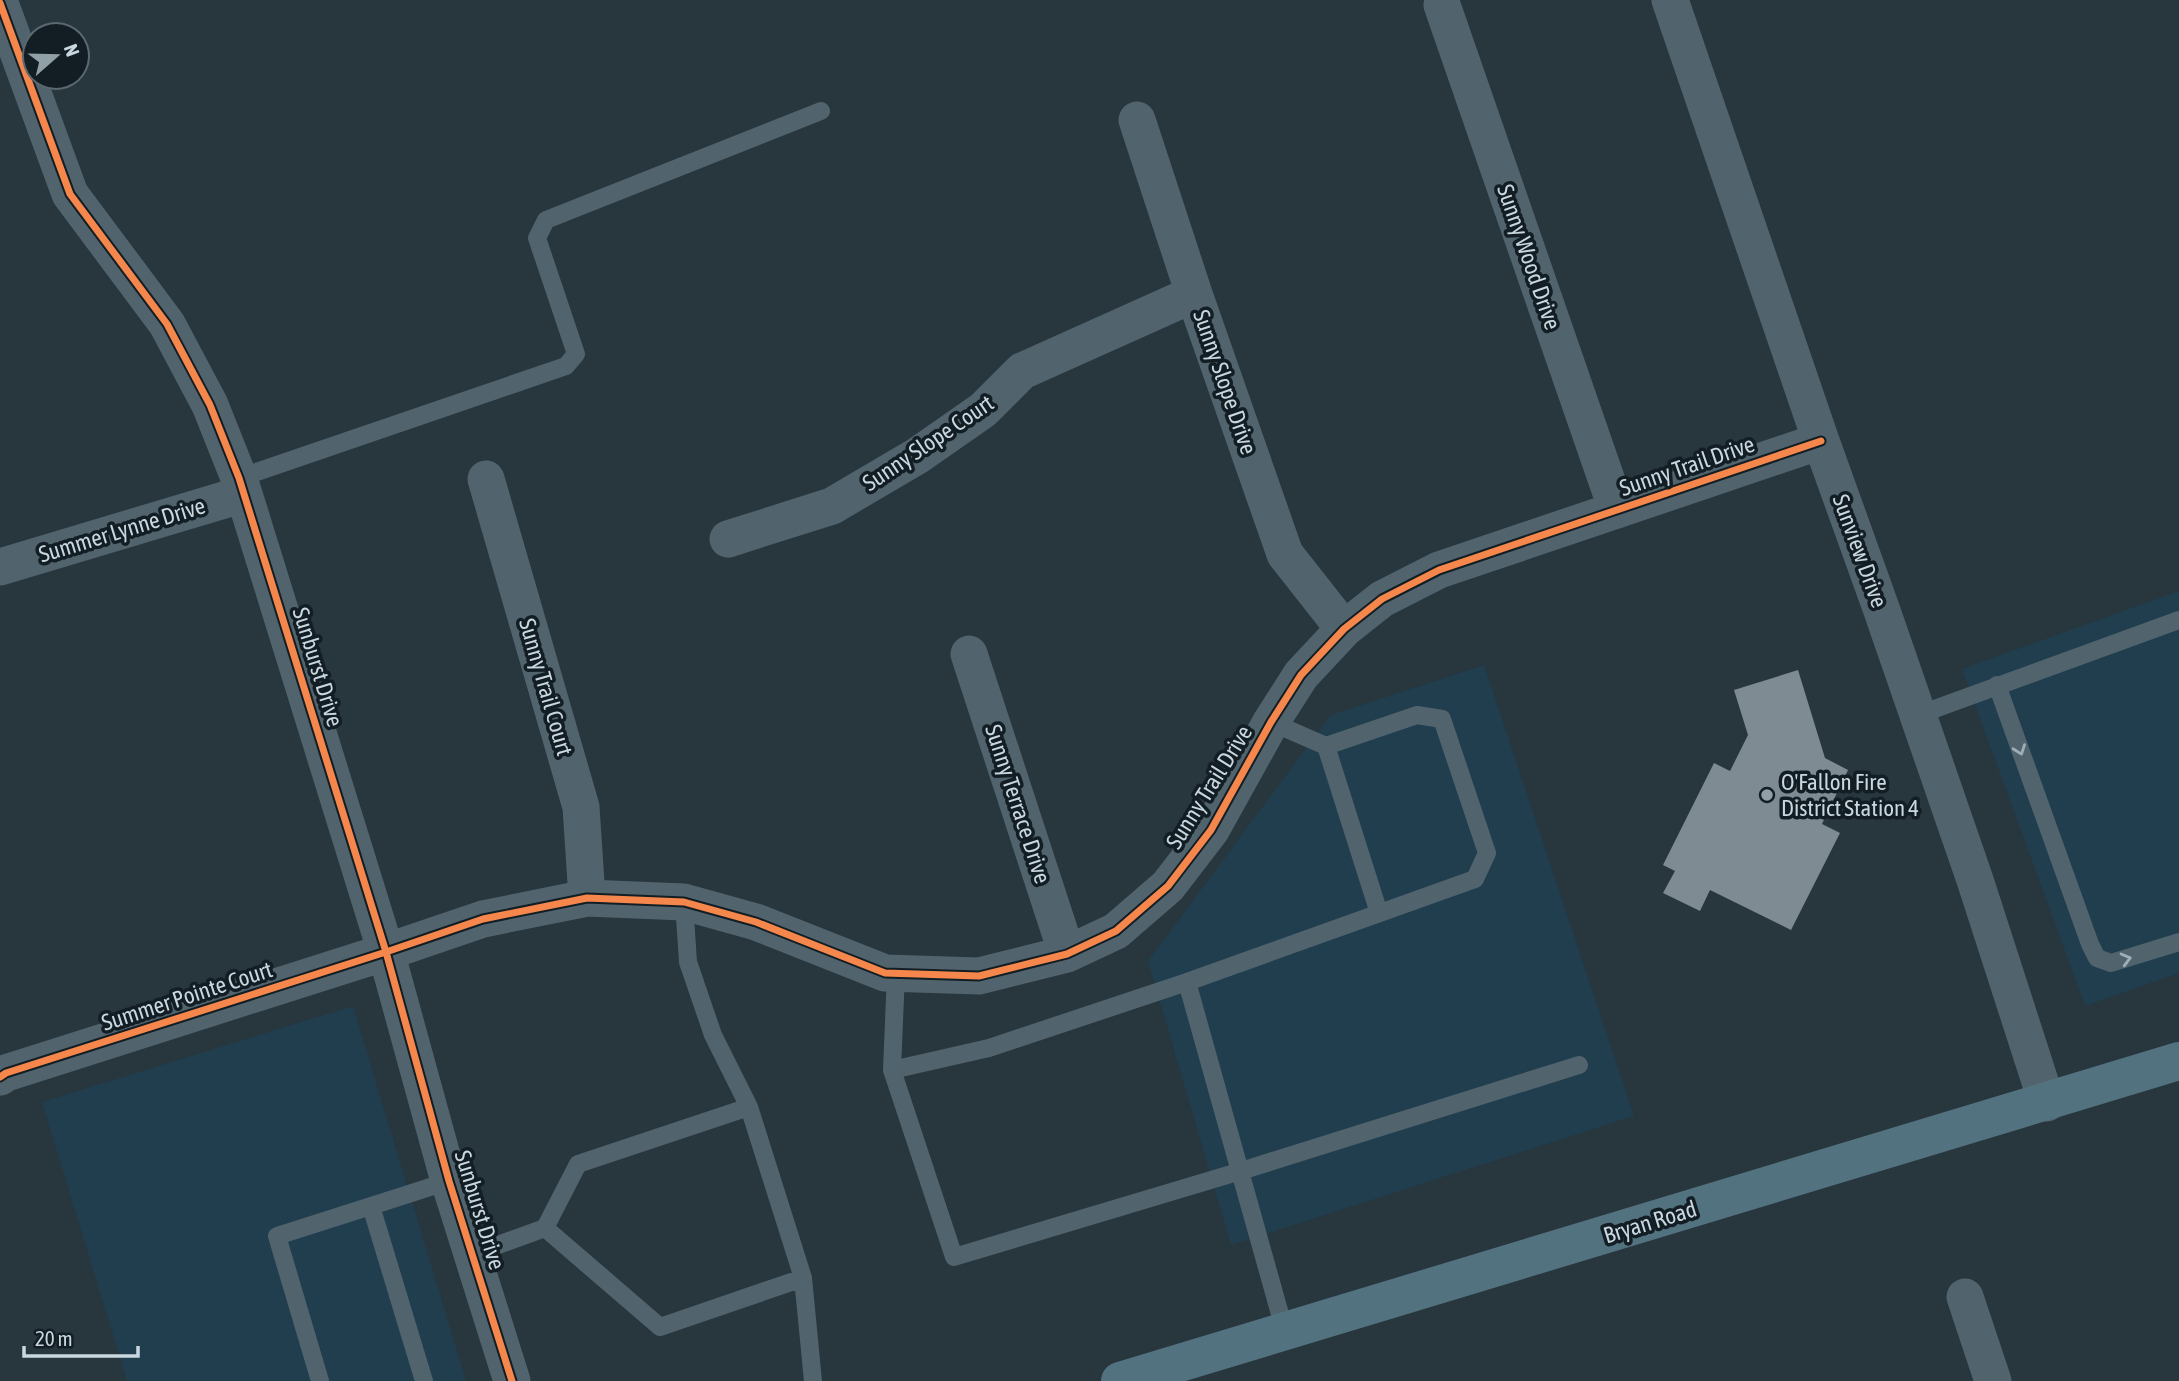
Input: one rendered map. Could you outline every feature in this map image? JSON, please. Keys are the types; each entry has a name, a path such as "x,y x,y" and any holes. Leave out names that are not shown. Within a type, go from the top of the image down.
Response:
{"main road":[{"name":"Bryan Road","path":"1120,1381 2179,1061"}],"street":[{"name":"Sunview Drive","path":"1670,0 1975,880 2047,1103"},
{"name":"Sunburst Drive","path":"0,3 70,194 167,324 210,405 241,486 386,952 449,1181 512,1381"},
{"name":"Sunny Wood Drive","path":"1442,5 1617,510"},
{"name":"Sunny Slope Drive","path":"1137,120 1194,294 1285,554 1344,629"},
{"name":"Sunny Slope Court","path":"728,539 831,506 917,456 984,410 1022,371 1194,294"},
{"name":"Sunny Trail Drive","path":"386,952 483,919 587,898 684,902 756,922 885,973 979,976 1066,954 1116,931 1168,886 1211,830 1271,722 1301,675 1344,629 1382,599 1439,570 1821,441"},
{"name":"Sunny Trail Court","path":"486,479 582,807 587,898"},
{"name":"Summer Lynne Drive","path":"0,567 241,486"},
{"name":"Sunny Terrace Drive","path":"970,654 1066,954"},
{"name":"Summer Pointe Court","path":"0,1077 386,952"},
{"path":"1965,1297 1993,1381"}],"lane":[{"path":"241,486 566,366 576,354 537,238 547,220 821,111"},
{"path":"1918,715 2179,620"},
{"path":"1997,685 2097,958 2111,963 2177,943"},
{"path":"892,1070 989,1048 1188,982 1475,879 1487,853 1442,719 1418,715 1326,746 1271,722"},
{"path":"1326,746 1379,913"},
{"path":"684,902 688,962 713,1035 749,1107 803,1278 813,1381"},
{"path":"896,973 892,1070 954,1258 1579,1065"},
{"path":"1188,982 1285,1332"},
{"path":"473,1254 545,1228 578,1164 749,1107"},
{"path":"320,1381 277,1236 449,1181"},
{"path":"371,1206 424,1381"},
{"path":"545,1228 660,1326 803,1278"}],"shaded area":[{"path":"2179,591 2179,973 2085,1006 1962,669"},
{"path":"1484,665 1634,1116 1231,1245 1148,961 1331,715"},
{"path":"353,1006 466,1381 127,1381 42,1102"}],"building":[{"name":"O'Fallon Fire District Station 4","path":"1798,670 1825,758 1848,770 1822,824 1840,833 1791,930 1710,890 1700,911 1663,893 1675,871 1663,865 1714,763 1730,771 1748,735 1734,690"}],"cycle path":[{"path":"0,3 70,194 167,324 210,405 239,478 386,952 449,1181 512,1381"},
{"path":"0,1077 483,919 587,898 684,902 756,922 885,973 979,976 1067,954 1116,931 1168,886 1211,830 1271,722 1301,675 1344,629 1382,599 1439,570 1821,441"}],"place":[{"name":"O'Fallon Fire District Station 4","path":"1767,795"}]}
